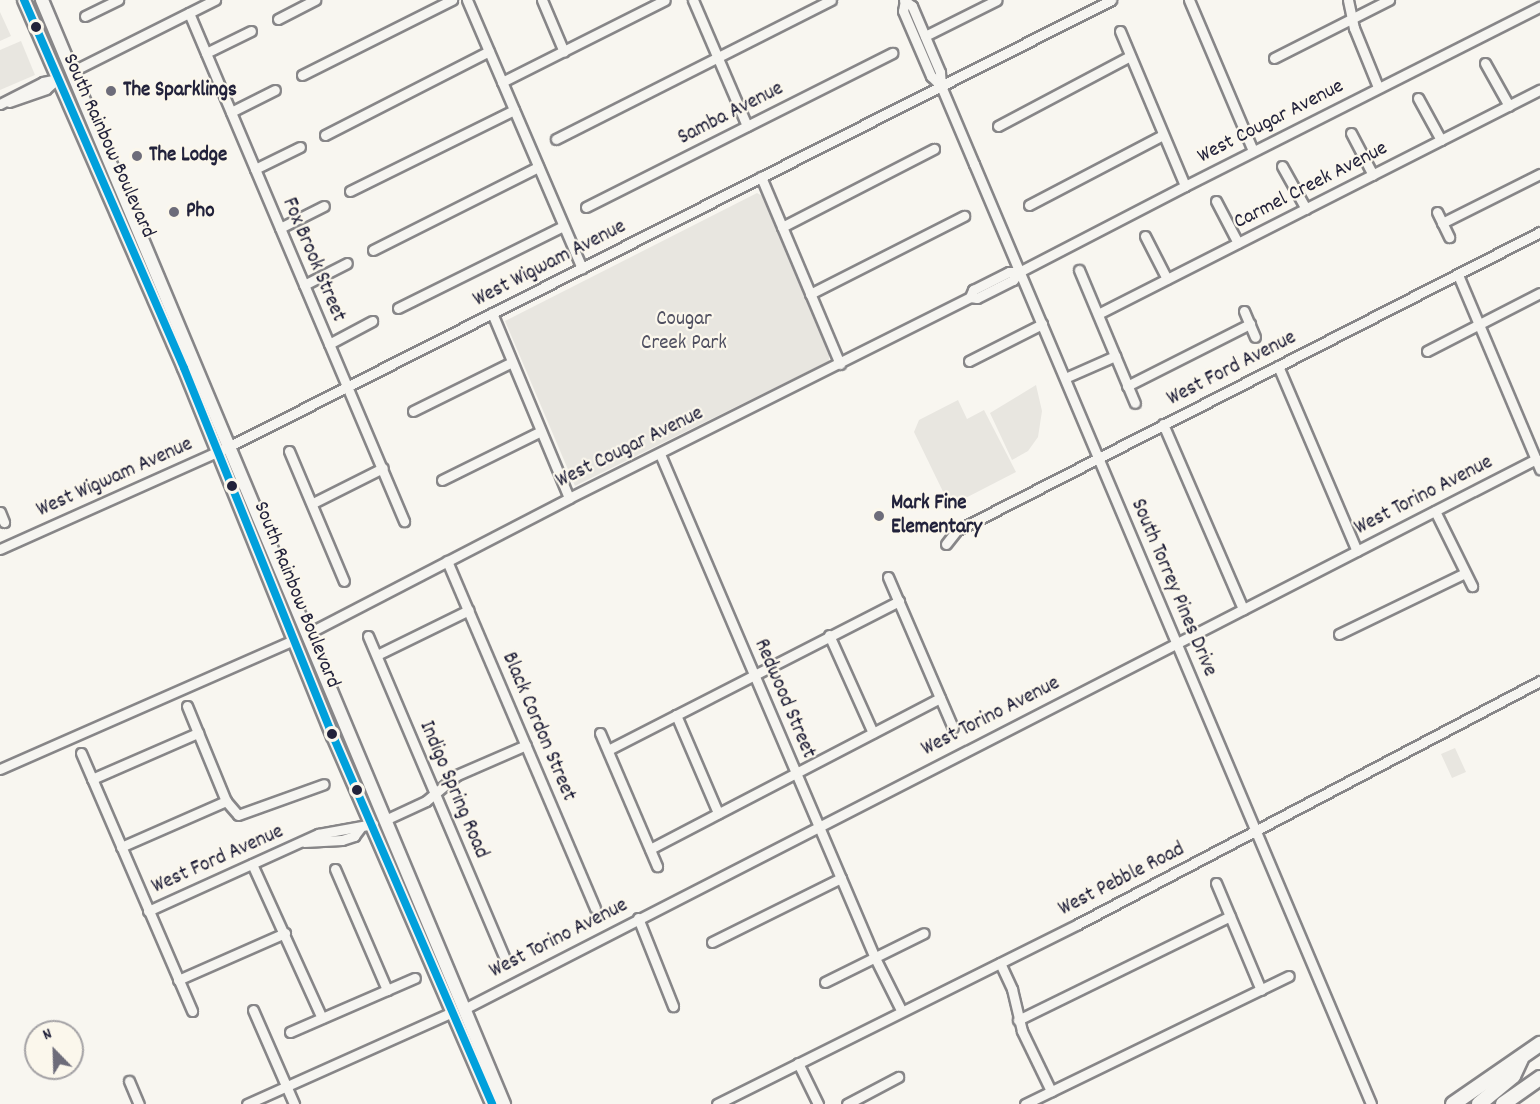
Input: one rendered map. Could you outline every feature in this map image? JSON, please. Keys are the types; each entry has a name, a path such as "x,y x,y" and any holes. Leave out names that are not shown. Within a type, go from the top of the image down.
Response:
{"highway":[{"path":"1454,1104 1540,1044"},
{"path":"1479,1104 1513,1076 1522,1057"},
{"path":"1503,1104 1540,1078"}],"main road":[{"name":"South Rainbow Boulevard","path":"24,0 142,272 307,634 332,694 437,974 446,980 459,1011"},
{"name":"South Rainbow Boulevard","path":"42,0 175,318 271,584 352,777 379,822"},
{"path":"33,23 61,66 73,71"},
{"path":"57,79 65,83 78,108 97,130"},
{"path":"112,201 136,246 148,255"},
{"path":"142,272 148,274 158,297 175,318"},
{"path":"271,584 283,595 300,631 307,634"},
{"path":"294,640 306,649 323,687 332,694"},
{"path":"379,822 394,858 408,876 492,1104"},
{"path":"459,1011 490,1070 504,1104"}],"street":[{"path":"85,16 118,0"},
{"path":"73,71 215,0"},
{"path":"278,19 315,0"},
{"path":"302,75 452,0"},
{"path":"467,0 582,268"},
{"path":"542,0 564,51"},
{"path":"502,82 666,0"},
{"path":"693,0 747,126"},
{"path":"556,139 831,0"},
{"name":"South Torrey Pines Drive","path":"941,86 940,72 925,36 912,6 905,0 903,10 927,68 941,86 1371,1104"},
{"path":"925,36 997,0"},
{"name":"West Wigwam Avenue","path":"0,549 223,449 1111,0"},
{"path":"1189,0 1253,151"},
{"path":"1348,0 1352,19 1378,87"},
{"path":"1274,58 1389,0"},
{"name":"West Cougar Avenue","path":"307,634 569,498 970,297 973,290 1009,272 1019,272 1540,6"},
{"name":"Fox Brook Street","path":"189,13 404,521"},
{"path":"206,53 251,31"},
{"path":"1120,31 1185,186"},
{"path":"325,135 489,51"},
{"name":"Samba Avenue","path":"586,207 892,53"},
{"path":"998,126 1130,56"},
{"path":"1485,63 1509,106"},
{"path":"2,104 45,81 57,79"},
{"path":"231,112 275,90"},
{"name":"Carmel Creek Avenue","path":"1098,314 1540,90"},
{"path":"1418,98 1441,140"},
{"path":"350,192 514,110"},
{"path":"1351,133 1373,175"},
{"path":"1029,205 1163,135"},
{"path":"255,169 300,147"},
{"path":"782,227 934,150"},
{"path":"373,250 538,166"},
{"path":"1282,166 1306,209"},
{"path":"1442,223 1540,174"},
{"path":"761,177 840,364"},
{"path":"1216,201 1238,243"},
{"path":"280,228 324,207"},
{"path":"1437,212 1449,237"},
{"path":"810,294 964,216"},
{"path":"398,308 563,226"},
{"name":"West Ford Avenue","path":"946,544 956,531 1540,232"},
{"path":"1145,236 1167,279"},
{"path":"304,285 347,263"},
{"path":"1079,270 1134,403"},
{"path":"1458,274 1538,464"},
{"path":"1427,351 1540,293"},
{"path":"1244,311 1255,337"},
{"path":"492,313 569,498"},
{"path":"329,344 372,321"},
{"path":"969,361 1042,324"},
{"path":"1127,386 1250,324"},
{"path":"1065,378 1115,356"},
{"path":"413,411 512,362"},
{"path":"1278,366 1357,551"},
{"path":"1163,424 1243,609"},
{"path":"442,480 541,431"},
{"path":"289,451 344,580"},
{"name":"Redwood Street","path":"660,454 875,958 901,1010"},
{"name":"West Torino Avenue","path":"247,1104 459,1011 818,825 1357,551 1436,511 1538,464"},
{"path":"313,503 383,468"},
{"path":"1436,511 1472,586"},
{"path":"0,512 4,522"},
{"name":"Black Cordon Street","path":"447,561 595,908"},
{"path":"1339,634 1465,573"},
{"path":"888,577 953,728"},
{"path":"608,750 899,601"},
{"path":"377,655 469,610"},
{"path":"830,635 873,733"},
{"name":"Indigo Spring Road","path":"368,636 505,958"},
{"path":"0,769 294,640"},
{"name":"West Pebble Road","path":"717,1104 1256,831 1540,681"},
{"path":"650,849 940,698"},
{"path":"187,706 226,801 238,814 324,784"},
{"path":"676,715 718,813"},
{"path":"92,779 198,733"},
{"path":"600,733 657,866"},
{"name":"West Ford Avenue","path":"148,911 318,834 360,828 379,822 435,796 457,775 526,745"},
{"path":"81,753 192,1011"},
{"path":"121,847 226,801"},
{"path":"252,864 322,1018"},
{"path":"335,869 387,990"},
{"path":"712,942 841,878"},
{"path":"1216,883 1261,990"},
{"path":"1018,1020 1230,916"},
{"path":"638,918 673,1006"},
{"path":"178,980 285,933"},
{"path":"825,982 924,933"},
{"path":"999,963 1018,1020 1051,1091"},
{"path":"1025,1104 1289,976"},
{"path":"290,1032 415,978"},
{"path":"253,1010 294,1104"},
{"path":"798,1063 818,1104"},
{"path":"847,1104 898,1077"},
{"path":"129,1081 139,1104"}],"green space":[{"path":"0,12 11,36 0,41"},
{"path":"21,41 35,75 0,90 0,50"},
{"name":"Cougar Creek Park","path":"757,193 764,197 829,351 829,361 575,486 505,321"},
{"path":"1036,385 1042,411 1038,437 1028,451 1012,460 990,413"},
{"path":"958,400 967,419 984,410 1016,472 950,506 914,432 919,420"},
{"path":"1455,748 1466,772 1452,778 1441,754"}],"transit line":[{"path":"24,0 184,368 333,736 492,1104"}],"place":[{"name":"The Sparklings","path":"111,91"},
{"name":"The Lodge","path":"137,156"},
{"name":"Pho","path":"174,212"},
{"name":"Mark Fine Elementary","path":"879,516"}]}
